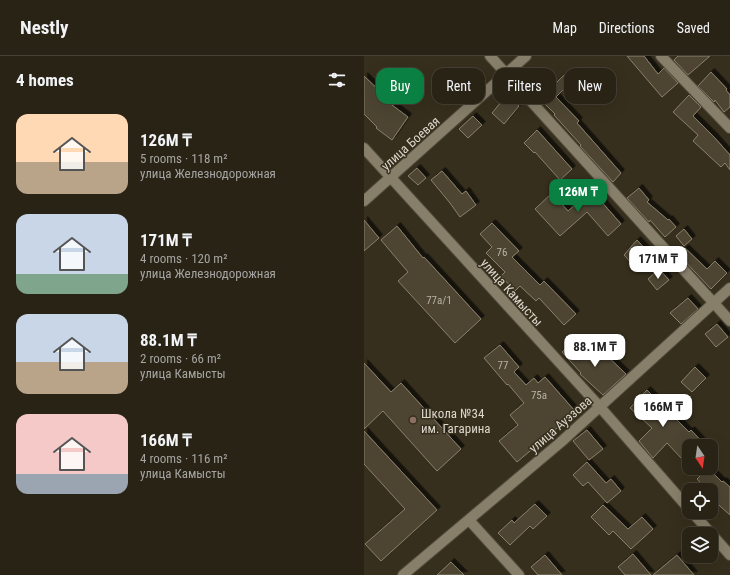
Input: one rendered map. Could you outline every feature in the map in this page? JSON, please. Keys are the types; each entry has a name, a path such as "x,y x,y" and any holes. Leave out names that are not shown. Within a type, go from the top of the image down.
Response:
{"street":[{"path":"490,56 501,68"},
{"name":"улица Боевая","path":"513,68 526,56"},
{"path":"662,56 730,128"},
{"name":"улица Боевая","path":"364,201 493,87"},
{"path":"534,104 730,321"},
{"name":"улица Камысты","path":"364,148 600,407 682,500"},
{"name":"улица Ауэзова","path":"403,575 600,407 730,288"},
{"path":"698,519 730,555"},
{"path":"469,520 519,575"}],"building":[{"path":"627,56 644,56 658,74 664,68 678,83 662,97"},
{"path":"678,56 710,56 688,75 674,60"},
{"path":"711,72 727,89 726,90 730,95 730,107 724,112 715,100 714,102 698,86"},
{"path":"564,75 564,89 556,97 556,83"},
{"path":"364,76 376,87 376,104 391,104 408,117 392,140 376,128 377,127 364,114"},
{"path":"689,95 701,107 693,116 730,155 730,170 725,163 721,167 693,141 698,135 673,112"},
{"path":"556,97 579,121 577,123 621,173 613,182 580,146 581,145 554,115 555,114 545,104 556,104"},
{"path":"499,104 516,104 519,106 504,124 492,113"},
{"path":"473,116 482,125 468,138 459,129"},
{"path":"537,130 572,169 560,180 535,152 534,153 524,143"},
{"path":"417,168 426,178 418,185 408,176"},
{"path":"442,171 462,194 466,191 476,205 460,217 431,180"},
{"path":"595,187 604,196 600,200 621,224 608,236 587,212 560,236 535,209 552,193 568,211"},
{"path":"639,188 649,200 647,202 668,220 669,219 676,227 665,237 627,198"},
{"path":"364,220 379,238 364,251"},
{"path":"492,223 519,251 512,257 540,285 544,281 576,314 564,325 539,298 536,301 520,286 515,291 501,276 505,272 486,253 492,247 480,234"},
{"path":"397,226 423,258 424,257 481,319 455,343 398,281 408,272 381,240"},
{"path":"684,229 692,239 684,246 676,236"},
{"path":"637,240 649,253 635,267 624,255"},
{"path":"685,248 707,269 715,261 727,273 711,289 679,255"},
{"path":"659,269 669,280 657,290 648,279"},
{"path":"688,298 698,309 681,324 670,313"},
{"path":"717,324 728,337 716,347 705,334"},
{"path":"575,340 593,361 602,351 626,374 603,395 580,374 581,373 562,352"},
{"path":"500,345 519,367 514,372 526,385 534,378 538,383 545,377 574,410 561,421 563,423 517,462 499,441 518,425 510,415 524,403 484,358"},
{"name":"Школа №34 им. Гагарина","path":"364,363 391,392 401,383 461,449 437,471 383,411 364,429"},
{"path":"695,367 706,378 692,392 681,382"},
{"path":"647,390 689,432 691,430 699,439 682,439 682,459 667,443 653,458 639,441 652,428 630,408"},
{"path":"587,430 603,449 589,460 573,441"},
{"name":"Школа №34 им. Гагарина","path":"364,431 437,510 381,561 365,544 405,509 364,464"},
{"path":"587,462 606,483 611,479 621,491 607,503 588,482 583,486 573,475"},
{"path":"701,475 715,475 730,487 730,515 718,504 718,483 701,483 697,479"},
{"path":"535,504 547,516 533,529 530,526 510,545 498,533 512,520 514,523"},
{"path":"603,505 628,529 642,517 653,529 631,549 613,531 609,535 591,517"},
{"path":"633,554 651,575 625,575 618,567"},
{"path":"545,555 562,575 538,575 531,567"},
{"path":"677,555 682,563 684,563 694,575 653,575"},
{"path":"451,562 464,575 437,575"}],"place":[{"name":"Школа №34 им. Гагарина","path":"413,420"}]}
